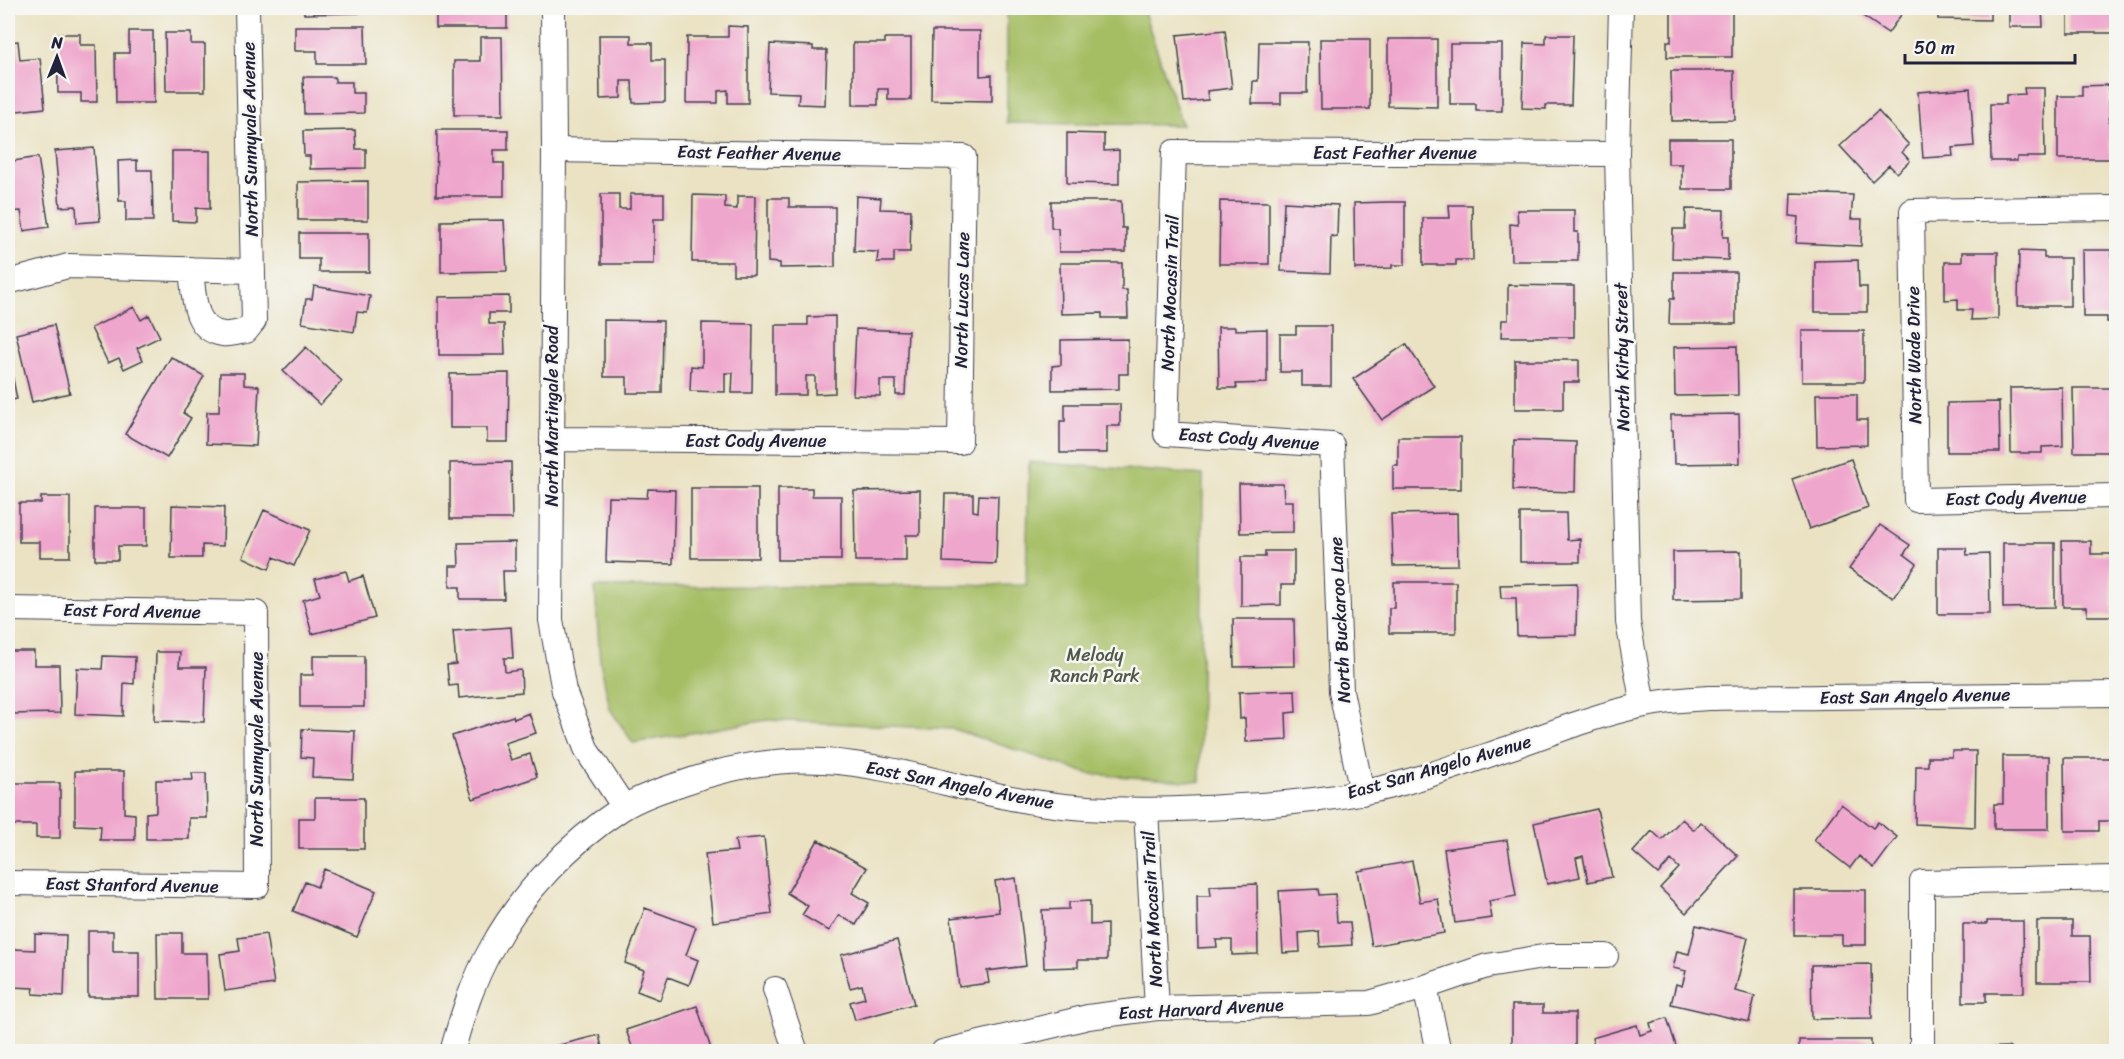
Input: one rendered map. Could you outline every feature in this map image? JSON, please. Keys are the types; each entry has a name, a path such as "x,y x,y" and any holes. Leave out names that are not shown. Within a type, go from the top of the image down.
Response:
{"street":[{"name":"North Sunnyvale Avenue","path":"190,269 196,312 207,329 224,335 246,331 254,321 247,8"},
{"name":"North Martingale Road","path":"553,8 552,620 564,691 587,751 624,807"},
{"name":"North Kirby Street","path":"1621,8 1617,154 1628,622 1643,705"},
{"name":"East Feather Avenue","path":"554,150 964,157"},
{"name":"East Feather Avenue","path":"1174,152 1617,154"},
{"name":"North Mocasin Trail","path":"1166,434 1174,152"},
{"name":"North Lucas Lane","path":"960,442 964,157"},
{"name":"North Wade Drive","path":"1916,500 1912,211 2116,208"},
{"path":"8,282 68,266 253,271"},
{"name":"East Cody Avenue","path":"1166,434 1332,445"},
{"name":"East Cody Avenue","path":"552,439 960,442"},
{"name":"North Buckaroo Lane","path":"1332,445 1341,691 1362,793"},
{"name":"East Cody Avenue","path":"1916,500 2116,496"},
{"name":"East Ford Avenue","path":"8,609 256,613"},
{"name":"North Sunnyvale Avenue","path":"256,613 257,886"},
{"name":"East San Angelo Avenue","path":"453,1052 469,995 490,950 508,921 537,884 565,855 624,807 676,785 714,773 788,761 824,761 872,767 1041,803 1086,808 1146,810 1282,803 1362,793 1643,705 1748,698 2116,694"},
{"name":"North Mocasin Trail","path":"1146,810 1157,1008"},
{"path":"1922,1052 1922,882 2116,878"},
{"name":"East Stanford Avenue","path":"8,883 257,886"},
{"name":"East Harvard Avenue","path":"943,1052 1001,1044 1088,1017 1157,1008 1369,1003 1487,966 1549,956 1606,956"},
{"path":"1425,987 1439,1052"},
{"path":"775,989 796,1052"}],"green space":[{"path":"1007,8 1145,8 1144,12 1182,125 1007,123"},
{"name":"Melody Ranch Park","path":"1029,462 1203,475 1200,782 1089,774 953,729 767,720 633,743 610,709 600,661 595,587 1026,585"}],"building":[{"path":"304,8 359,8 359,13 304,14"},
{"path":"436,8 507,8 507,28 436,28"},
{"path":"1671,8 1732,8 1732,57 1667,57 1667,41 1671,42"},
{"path":"1851,8 1906,8 1888,33"},
{"path":"1938,8 1990,8 1990,20 1938,19"},
{"path":"2009,8 2042,8 2043,27 2009,27"},
{"path":"2068,8 2116,8 2116,33 2068,33"},
{"path":"295,26 365,26 366,64 317,64 317,51 295,51"},
{"path":"728,26 748,27 748,103 728,103 728,90 718,91 718,103 686,103 687,37 728,37"},
{"path":"1225,30 1232,88 1207,91 1208,100 1184,102 1177,35"},
{"path":"129,31 153,31 154,103 116,103 115,53 129,53"},
{"path":"932,31 980,31 980,76 992,75 992,101 931,100"},
{"path":"165,33 191,33 191,44 205,44 205,91 166,91"},
{"path":"57,34 80,34 80,45 96,45 97,102 81,102 81,93 58,93"},
{"path":"599,35 631,35 631,43 652,43 652,60 665,60 665,102 633,103 632,81 621,81 621,98 600,99"},
{"path":"1546,35 1573,35 1571,105 1546,105 1546,109 1522,108 1524,43 1546,44"},
{"path":"480,37 502,37 503,115 454,115 454,61 480,61"},
{"path":"885,38 911,38 911,100 888,100 888,89 878,89 878,105 853,105 853,43 885,43"},
{"path":"1320,39 1370,39 1370,109 1321,109"},
{"path":"1388,39 1437,39 1437,107 1388,106"},
{"path":"18,41 20,60 40,58 45,108 8,112 8,42"},
{"path":"1259,42 1308,42 1307,93 1281,93 1281,104 1252,104 1253,81 1258,81"},
{"path":"770,44 813,46 813,50 827,50 825,105 798,104 799,93 768,92"},
{"path":"1450,44 1502,44 1502,111 1476,111 1476,104 1450,104"},
{"path":"1671,71 1734,71 1735,120 1672,121"},
{"path":"303,77 335,77 335,82 352,82 352,93 364,93 364,113 304,114"},
{"path":"2109,85 2110,159 2058,159 2058,96 2082,96 2082,86"},
{"path":"1970,88 1974,146 1952,148 1953,156 1923,158 1918,92"},
{"path":"2024,88 2044,88 2045,157 2017,157 2017,161 1991,161 1990,104 2006,104 2006,95 2025,94"},
{"path":"1878,111 1909,145 1902,152 1910,161 1897,173 1889,165 1872,181 1840,146"},
{"path":"355,130 356,149 366,149 366,168 310,169 310,156 304,156 303,131"},
{"path":"437,130 508,130 508,150 494,150 494,163 504,163 504,196 436,196"},
{"path":"1067,133 1104,134 1104,151 1119,150 1119,184 1067,183"},
{"path":"1668,139 1731,139 1731,189 1682,189 1682,164 1668,164"},
{"path":"94,148 100,221 77,223 76,206 60,207 55,151"},
{"path":"172,151 210,151 210,209 196,208 196,222 172,221"},
{"path":"38,157 49,227 24,231 21,211 8,212 8,162"},
{"path":"137,160 137,170 152,170 153,221 126,221 126,201 119,201 118,161"},
{"path":"368,181 368,220 298,220 298,182"},
{"path":"1791,193 1853,195 1851,219 1862,219 1861,246 1796,243 1798,217 1790,216"},
{"path":"601,194 619,194 619,209 630,209 630,194 664,194 664,219 654,219 654,264 601,264"},
{"path":"693,195 725,196 725,208 737,209 737,196 755,196 754,275 733,275 733,262 692,262"},
{"path":"856,196 881,198 880,209 911,210 910,252 894,252 894,262 877,262 878,252 854,251"},
{"path":"768,198 789,198 789,207 835,207 835,267 780,268 780,263 768,262"},
{"path":"1051,201 1121,201 1122,228 1126,228 1126,252 1059,252 1058,228 1051,228"},
{"path":"1220,201 1269,202 1269,264 1219,264"},
{"path":"1284,202 1338,205 1337,237 1331,236 1330,273 1281,271"},
{"path":"1405,202 1405,265 1392,265 1392,268 1355,269 1354,203"},
{"path":"1449,205 1472,205 1473,260 1456,260 1456,265 1423,265 1423,218 1450,218"},
{"path":"1686,209 1724,210 1723,237 1728,237 1728,260 1672,258 1673,229 1685,229"},
{"path":"1517,210 1574,210 1574,232 1578,232 1578,261 1511,261 1510,224 1518,225"},
{"path":"504,220 507,271 441,272 441,221"},
{"path":"299,233 369,233 369,272 319,272 319,259 299,259"},
{"path":"2082,250 2111,250 2111,256 2116,256 2116,322 2107,322 2107,317 2083,317"},
{"path":"2019,251 2044,252 2044,258 2070,258 2070,306 2018,306"},
{"path":"1962,252 1998,252 1998,319 1971,320 1972,310 1958,310 1958,299 1945,300 1945,262 1962,262"},
{"path":"1858,260 1859,287 1867,287 1867,312 1815,312 1815,261"},
{"path":"1060,263 1122,263 1122,290 1127,290 1128,318 1102,318 1102,313 1061,314"},
{"path":"1674,272 1736,272 1736,324 1669,324 1670,299 1674,299"},
{"path":"1508,285 1574,286 1574,337 1501,337 1502,320 1508,320"},
{"path":"314,286 370,296 367,313 357,312 354,332 302,323 306,299 312,299"},
{"path":"509,296 509,313 489,313 489,324 504,324 505,355 439,355 439,297"},
{"path":"134,307 141,320 149,315 160,337 137,348 143,360 124,369 119,358 108,363 91,328"},
{"path":"835,316 835,393 815,394 815,376 806,376 806,395 775,395 775,325 808,325 808,317"},
{"path":"604,320 663,321 662,393 627,393 627,377 604,377"},
{"path":"702,323 753,324 752,393 732,393 733,373 725,373 725,392 690,391 691,366 702,367"},
{"path":"54,325 70,393 32,402 16,334"},
{"path":"1296,326 1331,326 1331,386 1302,386 1302,372 1280,372 1280,334 1296,334"},
{"path":"1218,327 1235,327 1235,330 1267,329 1267,383 1236,384 1237,388 1219,388"},
{"path":"856,329 908,331 905,395 896,395 896,380 880,380 880,396 853,395"},
{"path":"1802,331 1864,331 1864,382 1802,382"},
{"path":"1128,339 1128,374 1119,374 1119,389 1052,390 1052,366 1061,365 1061,340"},
{"path":"1406,344 1434,386 1382,420 1353,379"},
{"path":"1737,346 1738,395 1675,396 1674,347"},
{"path":"306,347 342,381 320,405 283,371"},
{"path":"8,354 17,399 8,401"},
{"path":"171,357 204,376 183,413 191,418 167,458 125,434"},
{"path":"1515,360 1579,360 1579,382 1563,382 1563,409 1515,409"},
{"path":"220,373 244,373 244,385 259,386 256,446 206,444 207,412 219,412"},
{"path":"509,373 508,442 487,442 487,428 450,428 450,374"},
{"path":"2062,387 2063,446 2042,447 2042,453 2011,453 2010,388"},
{"path":"2073,388 2116,388 2116,452 2074,452"},
{"path":"1816,394 1857,394 1857,420 1867,420 1867,445 1817,446"},
{"path":"1999,402 2000,452 1947,452 1947,403"},
{"path":"1065,404 1120,404 1120,426 1107,426 1107,453 1060,453 1060,421 1065,421"},
{"path":"1739,414 1740,463 1674,464 1671,415"},
{"path":"1398,437 1461,437 1461,489 1393,489 1393,465 1398,465"},
{"path":"1514,440 1576,442 1575,492 1513,490"},
{"path":"1851,459 1868,508 1809,529 1792,479"},
{"path":"511,462 512,519 450,519 450,463"},
{"path":"1239,484 1283,484 1284,501 1293,501 1293,532 1240,533"},
{"path":"691,488 758,488 758,558 691,558"},
{"path":"778,488 812,488 812,496 841,496 841,560 778,560"},
{"path":"648,489 675,490 673,564 606,562 608,497 647,498"},
{"path":"920,490 920,535 906,535 906,561 855,561 854,491"},
{"path":"945,494 973,494 973,511 978,512 979,495 998,496 996,564 943,562"},
{"path":"41,497 70,497 70,557 40,557 40,542 19,542 19,503 41,503"},
{"path":"172,505 224,507 223,546 202,545 202,558 171,558"},
{"path":"95,508 146,508 146,546 118,546 118,560 95,560"},
{"path":"264,510 310,530 294,566 274,557 269,569 243,557"},
{"path":"1457,513 1458,565 1393,566 1391,514"},
{"path":"1520,513 1566,513 1567,540 1580,539 1580,562 1520,562"},
{"path":"1880,525 1910,545 1904,554 1917,564 1893,598 1849,569"},
{"path":"2062,541 2091,541 2091,554 2111,554 2112,616 2087,616 2086,607 2063,607"},
{"path":"515,542 515,571 503,571 504,599 460,599 460,587 450,587 450,566 459,566 458,543"},
{"path":"2003,543 2055,543 2055,607 2003,608"},
{"path":"1938,548 1966,548 1967,555 1989,554 1990,614 1938,614"},
{"path":"1265,551 1294,551 1294,585 1281,585 1281,605 1241,606 1241,557 1265,557"},
{"path":"1741,551 1741,599 1673,600 1673,552"},
{"path":"346,571 349,581 363,576 375,618 312,634 303,600 320,595 315,579"},
{"path":"1394,582 1456,582 1456,633 1389,633 1389,608 1394,608"},
{"path":"1577,583 1576,635 1517,636 1516,598 1501,598 1500,585"},
{"path":"1233,619 1294,619 1295,666 1234,667"},
{"path":"511,627 513,658 504,658 505,672 521,670 522,692 459,698 458,685 449,686 447,665 456,664 453,631"},
{"path":"9,651 34,651 34,665 59,665 60,713 9,714"},
{"path":"156,652 180,652 179,667 206,667 204,722 154,721"},
{"path":"103,656 135,657 134,684 124,683 123,716 75,714 77,668 102,669"},
{"path":"313,656 364,656 364,707 300,707 300,675 313,675"},
{"path":"1295,690 1296,712 1286,713 1287,740 1246,742 1245,718 1240,719 1239,692"},
{"path":"529,713 536,733 505,743 511,760 530,754 537,777 473,799 452,736"},
{"path":"302,729 355,731 353,779 312,777 313,758 301,757"},
{"path":"1952,751 1976,751 1975,827 1915,824 1916,766 1928,766 1928,757 1952,757"},
{"path":"2003,756 2049,756 2049,829 1994,829 1994,804 2003,804"},
{"path":"2064,758 2116,758 2116,821 2099,821 2099,831 2065,831"},
{"path":"75,771 124,771 124,813 135,814 135,840 100,840 101,826 75,825"},
{"path":"192,773 206,773 207,818 189,818 189,839 146,839 146,813 156,812 156,780 193,780"},
{"path":"10,783 60,783 60,838 36,838 36,825 10,825"},
{"path":"315,798 364,798 364,849 299,849 299,818 315,818"},
{"path":"1841,804 1873,828 1878,822 1897,837 1874,868 1859,856 1850,868 1814,840"},
{"path":"1597,809 1612,877 1588,882 1583,856 1576,858 1580,877 1547,884 1534,823"},
{"path":"1682,819 1694,830 1701,822 1738,856 1686,913 1660,888 1679,868 1671,860 1658,874 1633,852 1652,831 1662,840"},
{"path":"764,837 772,914 713,922 705,854 737,851 735,840"},
{"path":"818,840 867,868 852,893 869,903 856,925 839,915 829,931 802,915 808,906 787,893"},
{"path":"1507,840 1516,896 1489,901 1492,918 1455,923 1444,849"},
{"path":"1412,861 1420,902 1438,899 1444,933 1372,946 1358,871"},
{"path":"324,869 376,891 357,937 293,911 305,882 317,887"},
{"path":"1016,878 1026,966 987,971 989,983 959,987 951,918 999,912 995,881"},
{"path":"1257,884 1258,954 1232,955 1232,940 1216,940 1217,947 1198,948 1197,896 1211,896 1210,886"},
{"path":"1318,889 1319,895 1335,894 1337,922 1350,922 1352,945 1320,947 1319,931 1299,933 1300,952 1283,953 1279,891"},
{"path":"1794,890 1866,890 1866,945 1842,945 1842,935 1794,935"},
{"path":"1090,901 1090,925 1107,924 1107,960 1078,960 1078,967 1044,968 1042,910 1069,909 1069,902"},
{"path":"645,908 696,927 686,955 698,960 689,985 668,977 660,1000 637,991 644,970 625,963"},
{"path":"1987,921 2023,921 2024,993 1986,993 1986,1002 1963,1002 1963,924 1987,924"},
{"path":"2037,921 2072,921 2072,936 2090,936 2091,982 2037,982"},
{"path":"1696,925 1748,938 1735,991 1755,996 1749,1022 1671,1004 1676,984 1682,986 1686,971 1673,968 1677,951 1689,954"},
{"path":"88,931 113,931 113,951 139,951 139,997 88,997"},
{"path":"157,933 182,933 182,953 207,953 208,999 158,999"},
{"path":"35,934 66,935 64,996 33,994 34,988 12,987 14,949 35,950"},
{"path":"266,934 274,984 225,991 220,954 240,951 238,938"},
{"path":"897,940 914,1004 855,1020 850,1002 865,998 862,985 850,988 841,955"},
{"path":"1871,964 1872,1018 1812,1019 1811,965"},
{"path":"1512,1005 1543,1005 1543,1013 1575,1013 1575,1052 1512,1052"},
{"path":"697,1006 712,1052 634,1052 626,1030"},
{"path":"1667,1018 1678,1052 1596,1052 1592,1038 1637,1025 1640,1035 1652,1031 1650,1023"},
{"path":"599,1035 603,1052 545,1052 544,1049"},
{"path":"1799,1040 1871,1040 1871,1052 1799,1052"},
{"path":"1309,1047 1309,1052 1275,1052 1275,1048"},
{"path":"2010,1047 2010,1052 1966,1052 1966,1048"},
{"path":"2048,1047 2089,1047 2089,1052 2048,1052"},
{"path":"1245,1048 1263,1048 1263,1052 1245,1052"},
{"path":"1330,1048 1395,1048 1395,1052 1330,1052"}]}
